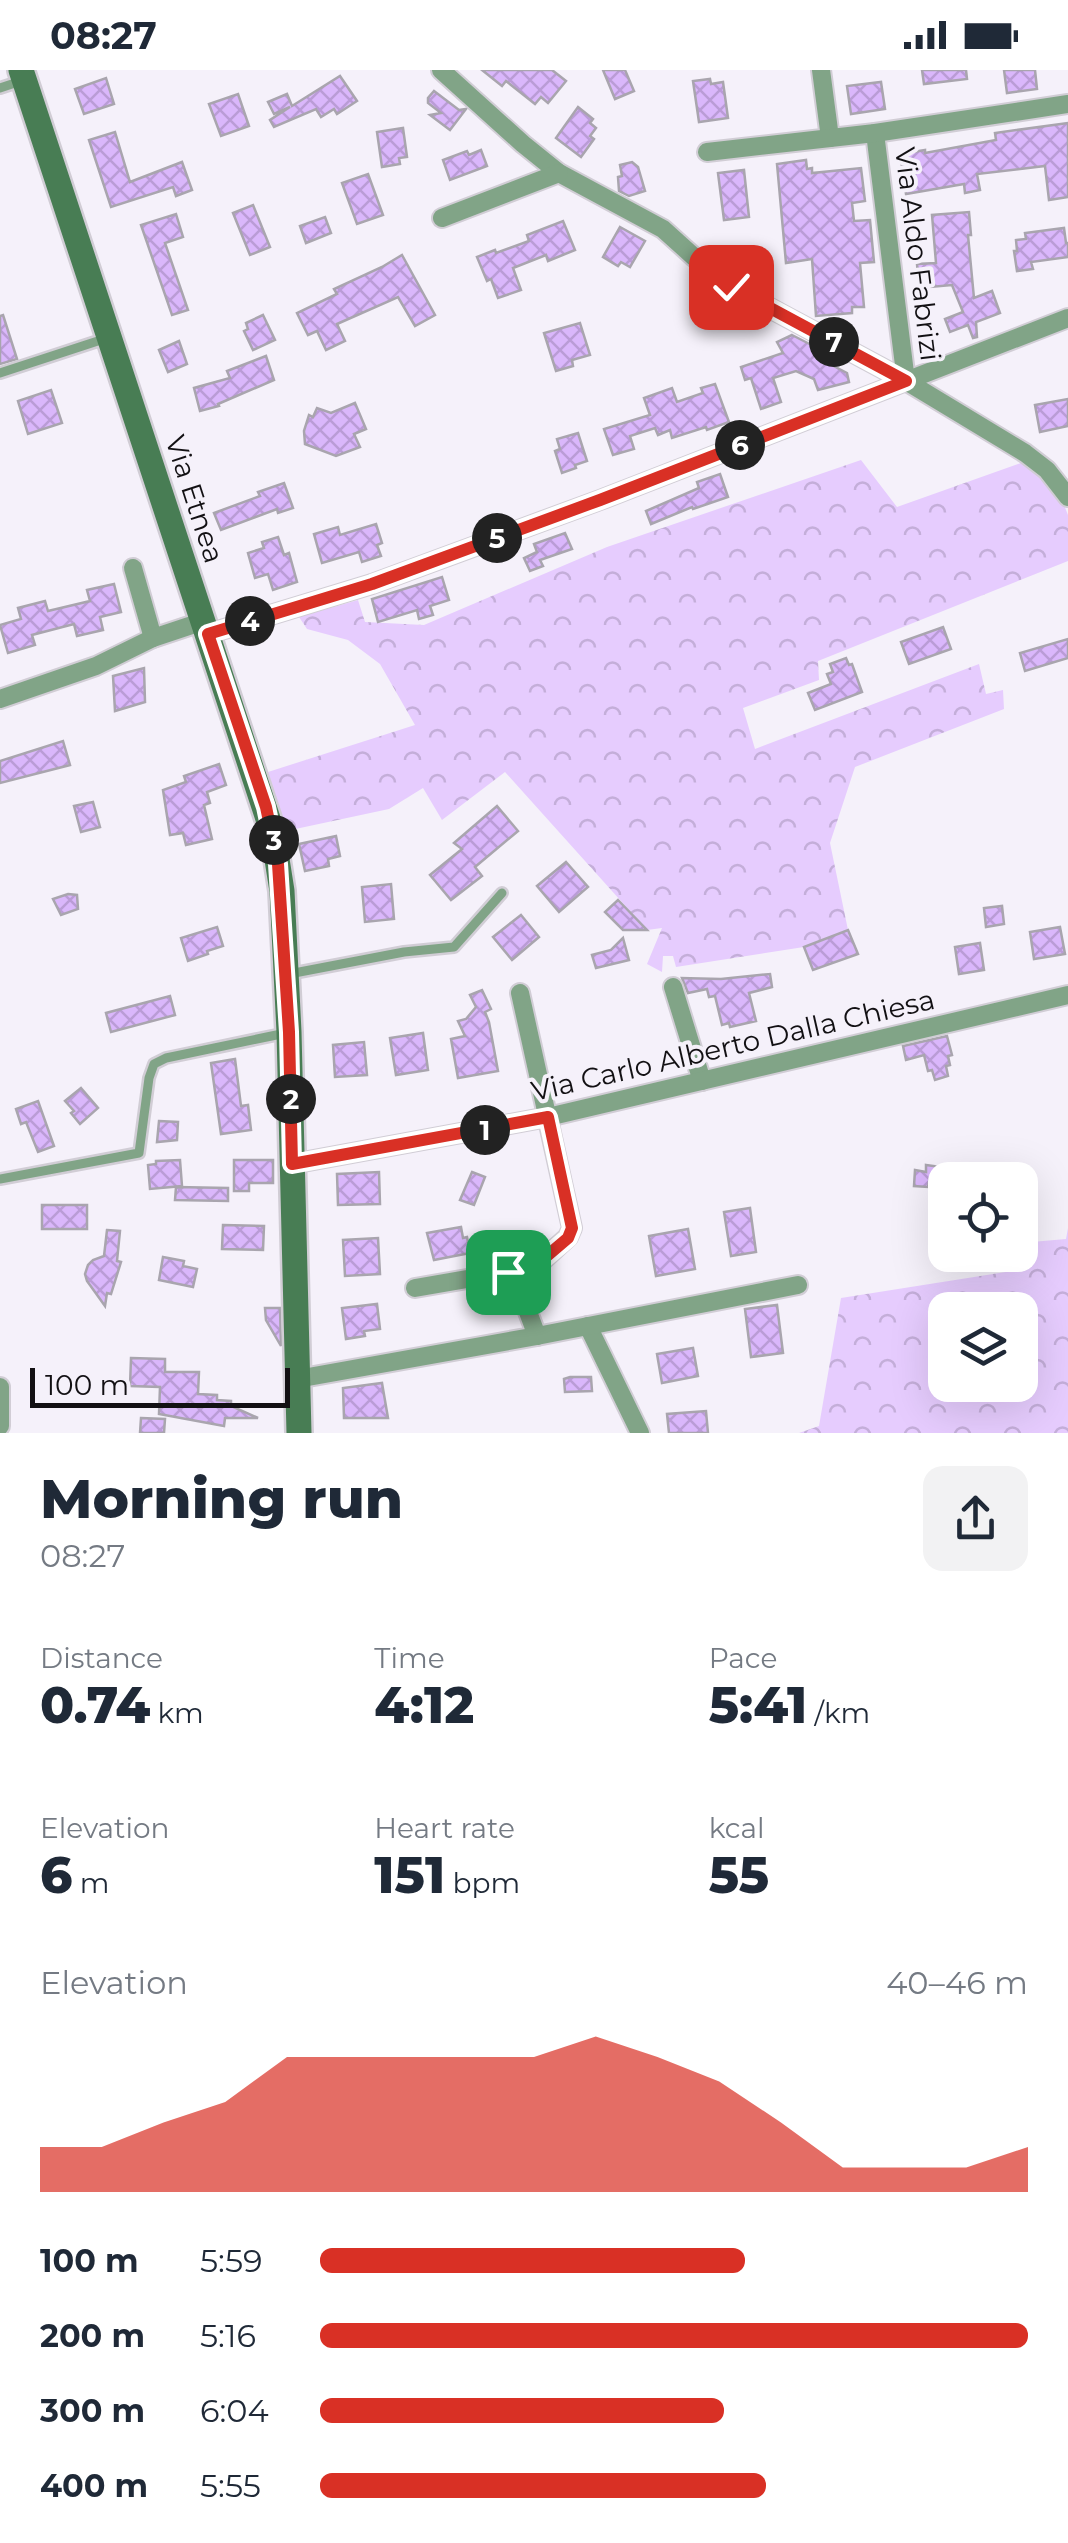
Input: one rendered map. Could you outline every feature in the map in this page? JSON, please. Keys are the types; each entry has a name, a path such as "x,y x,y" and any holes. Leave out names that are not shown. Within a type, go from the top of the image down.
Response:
{"main road":[{"name":"Via Etnea","path":"15,79 110,337 273,834 280,878 289,1032 298,1433"}],"street":[{"path":"442,70 559,173 663,229 731,287 906,381 1025,453 1047,470 1068,497"},
{"path":"822,70 830,138"},
{"path":"707,152 874,134 1068,104"},
{"name":"Via Aldo Fabrizi","path":"874,134 906,381"},
{"path":"442,218 559,173"},
{"path":"0,699 96,666 152,638 390,578 1068,318"},
{"path":"133,568 152,638"},
{"path":"674,987 702,1081"},
{"path":"520,993 572,1228 568,1238 521,1280 519,1288 537,1336"},
{"name":"Via Carlo Alberto Dalla Chiesa","path":"292,1164 548,1117 1068,995"},
{"path":"414,1288 528,1272"},
{"path":"297,1379 798,1286"},
{"path":"588,1326 640,1433"},
{"path":"0,1387 0,1426"}],"lane":[{"path":"0,373 110,337"},
{"path":"286,974 454,947 502,893"},
{"path":"0,1179 139,1153 154,1064 166,1058 289,1032"}],"green space":[{"path":"861,460 897,507 1029,460 1058,490 1068,515 1068,561 818,661 819,680 743,708 755,749 979,664 986,694 1003,690 1004,709 855,767 830,843 848,930 804,947 676,967 673,956 663,956 662,972 647,964 662,928 647,930 505,772 442,820 423,788 389,809 286,831 268,772 415,725 380,664 348,640 307,629 299,617 358,600 365,622 424,625 607,547"},
{"path":"1068,1228 1068,1433 799,1433 819,1426 841,1298 1006,1272 1038,1272 1038,1241 1066,1239"}],"building":[{"path":"482,70 552,70 566,81 548,103 541,97 535,104 506,81 502,86"},
{"path":"603,70 625,70 634,91 615,99"},
{"path":"922,70 966,70 967,79 924,84"},
{"path":"1004,70 1035,70 1037,89 1007,93"},
{"path":"340,76 357,101 337,114 334,109 321,117 316,109 274,127 270,120 290,107 274,114 268,102 287,94 292,106"},
{"path":"106,78 114,104 84,114 75,89"},
{"path":"710,79 711,84 723,82 728,118 699,122 693,81"},
{"path":"881,82 885,109 851,114 847,86"},
{"path":"434,91 459,110 466,109 450,130 430,115 441,113 428,103"},
{"path":"238,94 249,126 221,136 209,104"},
{"path":"578,107 593,119 590,123 596,128 590,136 594,139 581,157 556,138"},
{"path":"1068,123 1068,197 1049,200 1045,166 977,174 980,190 965,193 964,184 906,194 900,154 996,140 995,133"},
{"path":"403,128 407,157 399,158 400,164 382,167 377,132"},
{"path":"115,132 130,182 182,162 192,190 176,196 173,187 111,207 89,140"},
{"path":"481,150 487,166 450,180 443,160"},
{"path":"806,160 812,173 861,168 865,201 852,203 854,221 870,220 874,262 860,263 864,307 852,307 852,313 816,316 812,259 786,263 777,164"},
{"path":"632,162 638,167 645,191 629,196 619,191 618,177 622,176 620,165"},
{"path":"744,170 749,217 724,220 718,173"},
{"path":"368,174 383,215 357,224 342,183"},
{"path":"253,205 270,247 250,255 233,213"},
{"path":"969,212 974,298 992,291 1000,313 976,322 977,337 973,338 968,325 950,332 945,319 963,312 952,285 919,288 917,264 936,263 932,215"},
{"path":"176,214 183,237 165,243 188,310 172,315 141,225"},
{"path":"325,217 331,233 306,243 300,226"},
{"path":"563,221 575,250 548,261 546,255 513,268 521,290 498,298 477,257 529,241 527,235"},
{"path":"620,227 645,241 630,267 621,262 618,266 603,257"},
{"path":"1064,228 1068,257 1031,262 1033,269 1017,271 1016,240 1026,239 1025,233"},
{"path":"402,255 435,315 415,326 398,297 337,324 345,341 326,350 317,331 308,335 297,313 337,294 334,289"},
{"path":"3,315 17,359 0,364 0,316"},
{"path":"263,315 275,340 253,350 244,331 248,329 246,323"},
{"path":"580,323 590,355 572,360 573,366 556,371 544,333"},
{"path":"792,335 829,354 826,362 847,373 849,382 818,390 814,379 796,371 773,378 781,402 761,409 751,378 745,380 741,367 783,353 777,342"},
{"path":"179,341 187,364 168,372 159,350"},
{"path":"266,356 274,380 200,411 194,388 230,378 227,371"},
{"path":"715,384 729,422 672,438 670,430 658,435 655,428 630,436 634,449 613,455 604,429 650,415 644,398 672,388 677,402"},
{"path":"51,390 62,423 28,434 18,401"},
{"path":"1068,399 1068,426 1040,432 1035,405"},
{"path":"355,403 366,429 354,434 360,447 336,456 305,444 309,415 313,417 317,408 331,413"},
{"path":"578,433 587,461 562,473 555,451 560,449 557,439"},
{"path":"720,474 728,497 651,524 646,511 699,488 697,482"},
{"path":"284,483 293,508 278,513 277,509 221,530 214,513"},
{"path":"376,524 381,556 362,562 359,552 322,563 314,534 338,527 340,535"},
{"path":"565,533 572,549 540,560 543,566 530,571 524,558 537,552 534,544"},
{"path":"278,537 284,555 289,553 297,582 273,590 268,574 255,578 248,553 264,548 262,542"},
{"path":"442,577 449,600 430,606 433,615 419,619 417,610 378,622 372,599"},
{"path":"114,584 121,612 100,617 103,630 77,636 74,624 32,635 35,645 8,653 0,625 21,619 18,608 45,601 48,611 90,601 87,590"},
{"path":"943,627 951,649 909,664 901,642"},
{"path":"1068,639 1068,658 1025,671 1020,653"},
{"path":"846,658 862,692 815,710 808,693 831,684 827,674 833,672 830,664"},
{"path":"144,668 145,702 115,711 113,676"},
{"path":"63,741 70,765 0,783 0,761"},
{"path":"219,764 226,785 207,792 210,803 204,805 212,839 186,845 183,833 170,835 163,790 186,782 184,776"},
{"path":"93,802 100,827 81,832 74,806"},
{"path":"497,806 518,831 475,867 482,876 451,900 430,875 462,849 454,843"},
{"path":"336,836 340,856 328,859 329,866 305,871 299,844"},
{"path":"566,862 588,887 559,912 537,886"},
{"path":"391,884 394,919 365,922 362,887"},
{"path":"77,895 78,909 61,915 53,899"},
{"path":"618,900 647,930 623,930 605,912"},
{"path":"1002,906 1004,924 986,927 984,908"},
{"path":"521,915 539,937 512,960 493,937"},
{"path":"217,927 223,946 188,961 181,938"},
{"path":"1060,927 1065,954 1034,959 1030,932"},
{"path":"848,930 858,954 813,970 804,947"},
{"path":"623,938 629,960 596,968 592,955 611,950"},
{"path":"980,943 984,970 959,974 955,947"},
{"path":"770,974 772,987 749,993 756,1021 730,1027 729,1023 722,1025 715,996 709,997 707,989 688,993 682,978 721,979"},
{"path":"482,990 491,1009 485,1012 498,1071 458,1078 451,1039 465,1036 458,1021 466,1019 476,1007 470,995"},
{"path":"170,996 175,1015 111,1032 106,1013"},
{"path":"423,1033 428,1070 396,1075 390,1038"},
{"path":"947,1036 952,1055 948,1056 950,1065 946,1066 948,1076 935,1080 924,1055 906,1060 903,1046"},
{"path":"364,1042 367,1075 335,1077 333,1045"},
{"path":"235,1059 241,1106 248,1105 251,1130 221,1134 211,1063"},
{"path":"81,1088 98,1108 80,1124 65,1101"},
{"path":"38,1101 54,1146 38,1152 16,1109"},
{"path":"159,1121 178,1122 177,1140 157,1142"},
{"path":"180,1160 182,1186 150,1189 148,1165"},
{"path":"234,1160 273,1160 273,1183 249,1183 249,1191 234,1191"},
{"path":"928,1165 928,1187 914,1186 915,1170 926,1172"},
{"path":"379,1172 380,1204 338,1205 337,1174"},
{"path":"472,1172 485,1177 474,1205 460,1200"},
{"path":"176,1187 228,1188 228,1201 175,1200"},
{"path":"42,1205 87,1205 87,1229 42,1229"},
{"path":"750,1208 756,1252 731,1256 724,1212"},
{"path":"223,1225 264,1226 263,1250 222,1249"},
{"path":"461,1227 470,1253 434,1260 427,1233"},
{"path":"688,1229 695,1269 656,1276 649,1236"},
{"path":"107,1230 120,1231 117,1261 121,1262 105,1306 85,1274 93,1260 104,1256"},
{"path":"378,1238 380,1274 345,1276 343,1240"},
{"path":"163,1257 184,1261 183,1266 197,1269 193,1287 159,1280"},
{"path":"377,1304 380,1329 346,1339 342,1308"},
{"path":"777,1305 783,1353 751,1357 745,1309"},
{"path":"265,1308 280,1308 281,1346 266,1320"},
{"path":"693,1348 698,1376 662,1383 657,1354"},
{"path":"131,1358 165,1359 165,1372 199,1372 198,1394 217,1395 217,1400 231,1401 231,1406 258,1418 225,1418 224,1426 159,1414 160,1387 130,1386"},
{"path":"591,1377 592,1391 565,1392 564,1379"},
{"path":"382,1383 388,1418 344,1418 343,1388"},
{"path":"706,1411 708,1433 669,1433 667,1414"},
{"path":"141,1418 165,1419 164,1433 140,1433"}],"route":[{"path":"508,1272 528,1272 568,1238 572,1228 548,1117 292,1164 289,1032 278,864 266,807 208,634 372,584 906,381 731,287"}]}
